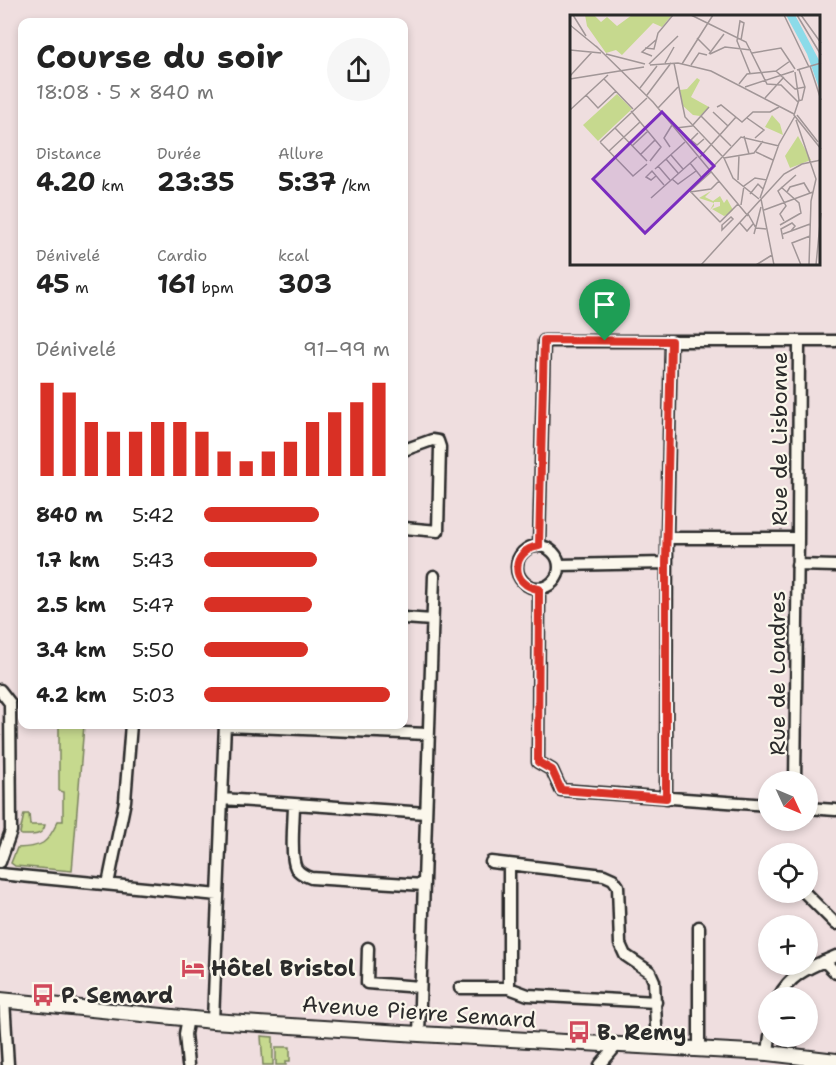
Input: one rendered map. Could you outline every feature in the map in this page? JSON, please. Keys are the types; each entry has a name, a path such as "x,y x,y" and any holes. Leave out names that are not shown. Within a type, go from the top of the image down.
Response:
{"main road":[{"name":"Avenue Pierre Semard","path":"2,1000 213,1020 617,1046 768,1053 836,1061"}],"street":[{"path":"539,546 544,340 836,340"},
{"path":"666,798 666,563 671,341"},
{"name":"Rue de Lisbonne","path":"797,565 799,341"},
{"path":"408,449 432,440 438,441 440,447 438,531 408,528"},
{"path":"667,538 798,538"},
{"path":"539,546 552,551 559,565 555,580 539,589 528,586 517,572 520,556 531,547 539,546"},
{"path":"559,565 666,563"},
{"path":"797,565 836,566"},
{"name":"Rue de Londres","path":"795,771 797,565"},
{"path":"419,1034 434,576"},
{"path":"539,589 538,762 552,770 561,790 758,804"},
{"path":"408,618 432,620"},
{"path":"0,690 10,703 11,831 0,862"},
{"path":"108,884 125,801 131,729"},
{"path":"213,1020 225,729"},
{"path":"315,729 428,734"},
{"path":"222,799 426,813"},
{"path":"294,805 293,861 296,870 303,875 311,878 424,885"},
{"path":"818,809 836,810"},
{"path":"491,862 604,875 613,879 618,886 620,944 626,955 650,972 654,981 657,1047"},
{"path":"509,865 509,988"},
{"path":"0,874 218,895"},
{"path":"815,903 836,924"},
{"path":"699,927 699,1049"},
{"path":"368,948 367,983 420,987"},
{"path":"785,987 795,976 811,966 836,956"},
{"path":"824,962 836,973"},
{"path":"460,988 509,988 528,995 656,1002"},
{"path":"2,1000 8,1065"},
{"path":"188,1018 185,1034 188,1065"},
{"path":"600,1065 617,1046"},
{"path":"768,1053 769,1047"}],"green space":[{"path":"59,729 84,729 72,871 15,866 11,863 17,848 33,847 43,843 51,835 58,821 63,821 63,792 59,791"},
{"path":"24,814 29,814 30,825 45,825 42,832 21,835"},
{"path":"261,1036 273,1037 273,1065 263,1065"},
{"path":"276,1047 290,1047 290,1061 286,1061 286,1065 276,1065"}],"place":[{"name":"Hôtel Bristol","path":"193,968"},
{"name":"P. Semard","path":"43,995"},
{"name":"B. Remy","path":"579,1032"}],"route":[{"path":"544,340 605,341 671,341 666,563 666,798 561,790 552,770 538,762 539,589 528,586 522,581 517,572 517,565 520,556 525,551 539,546 544,340"}]}
